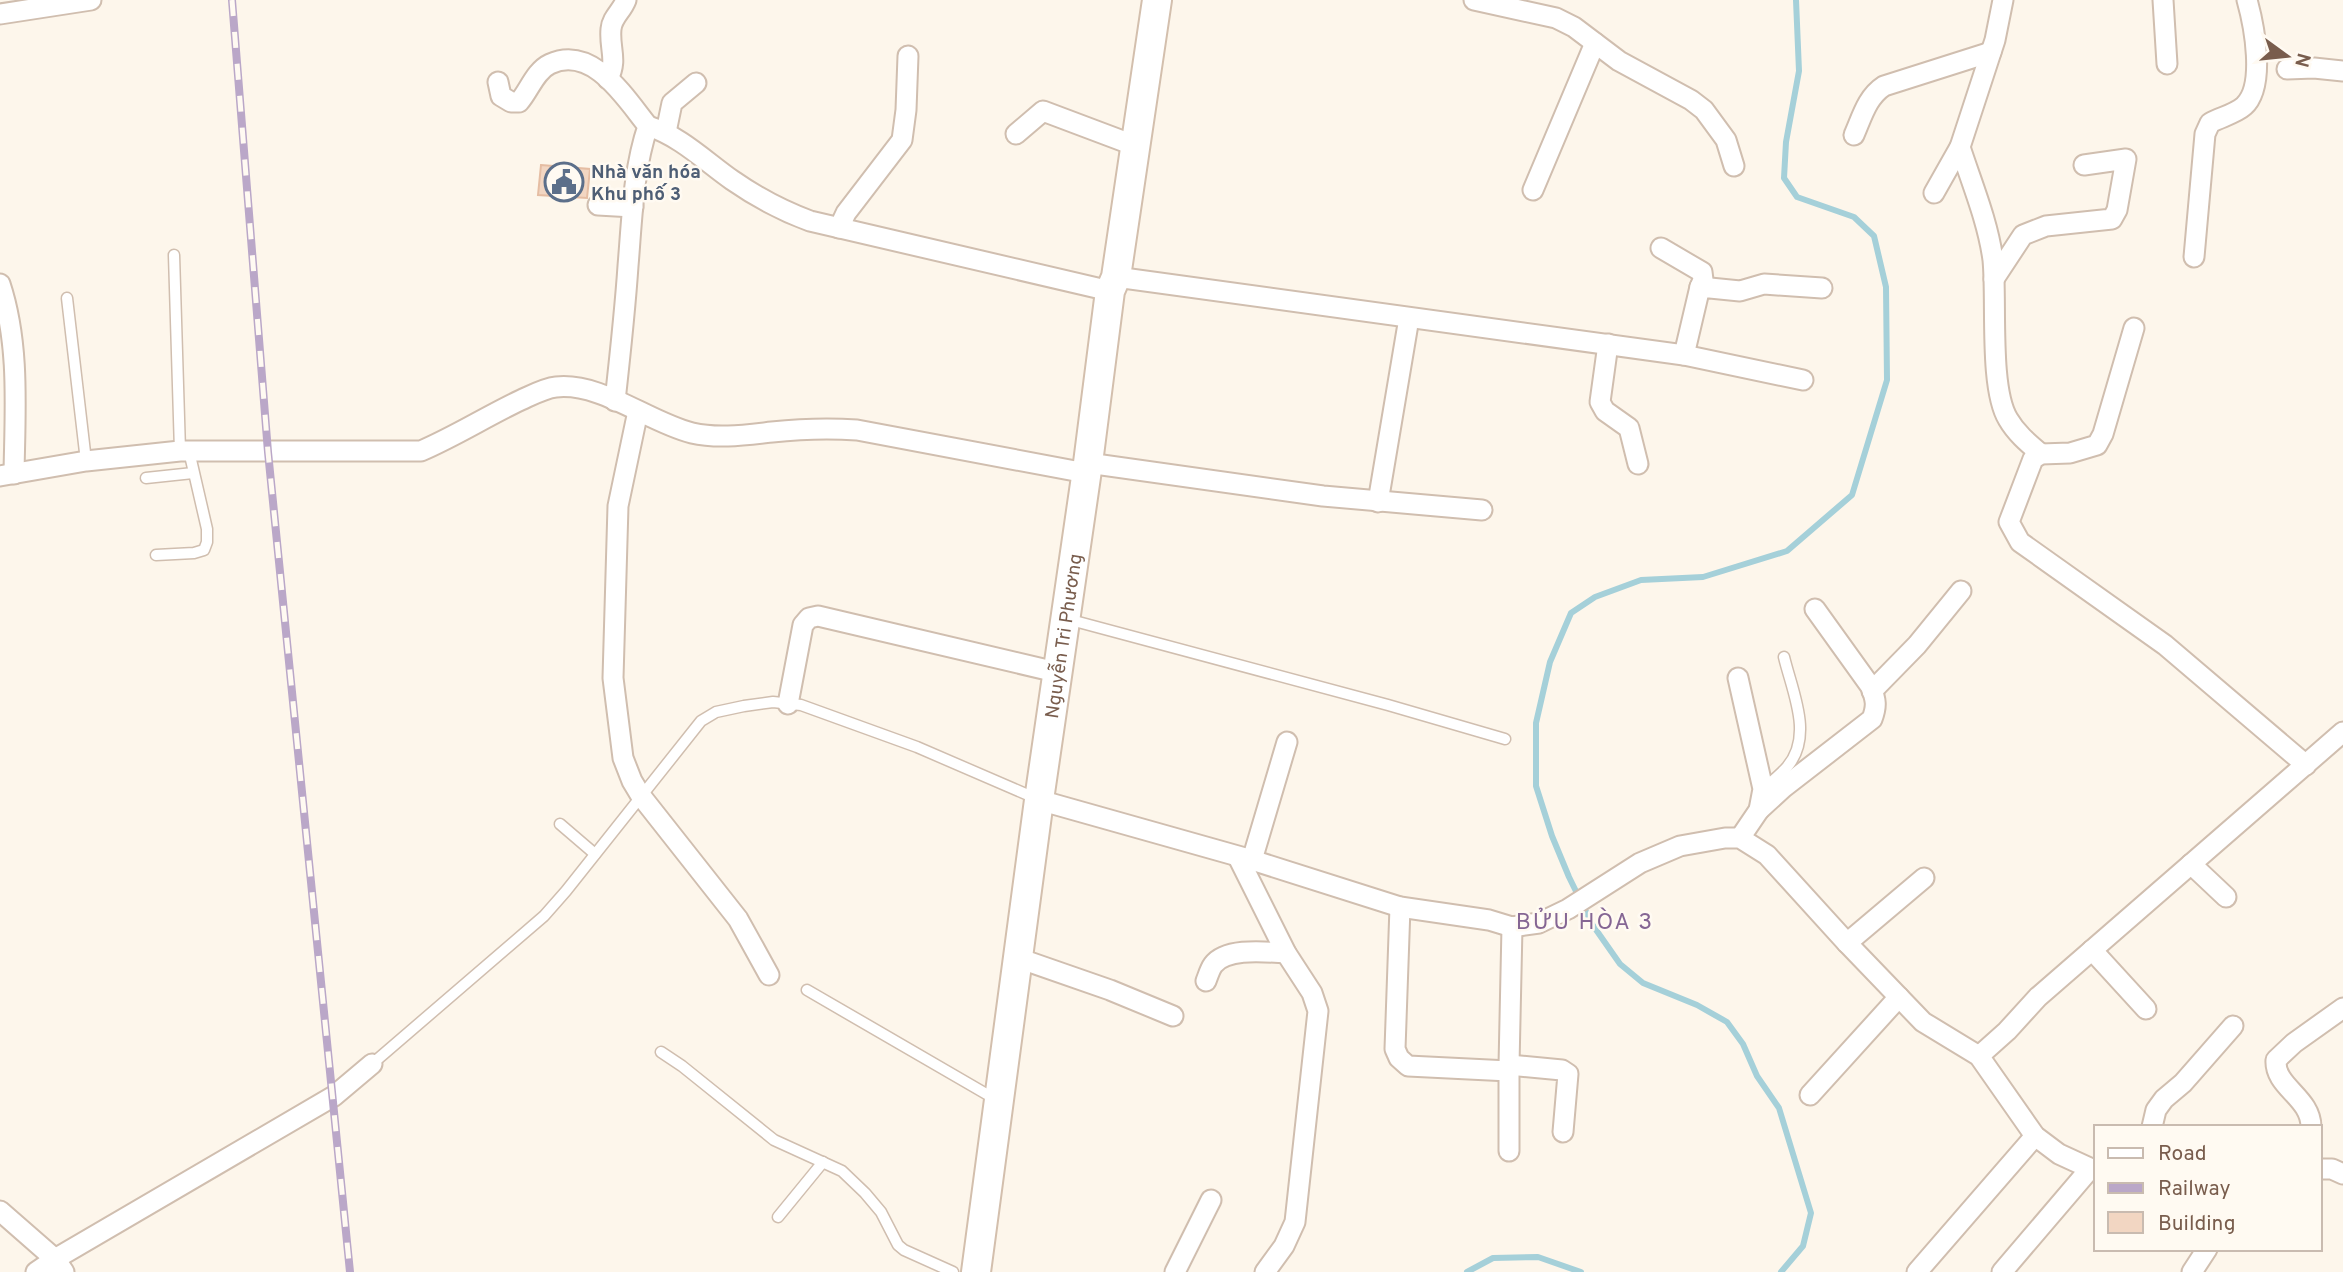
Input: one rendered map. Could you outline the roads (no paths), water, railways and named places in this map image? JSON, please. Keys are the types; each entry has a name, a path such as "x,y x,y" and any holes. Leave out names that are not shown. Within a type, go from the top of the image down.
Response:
{"main road":[{"name":"Nguyễn Tri Phương","path":"976,1272 1056,672 1157,0"}],"street":[{"path":"0,14 91,0"},
{"path":"608,79 614,61 610,27 626,0"},
{"path":"1474,0 1556,18 1574,27 1619,61 1691,100 1704,110 1726,140 1734,166"},
{"path":"1934,193 1960,147 1992,52 2003,0"},
{"path":"2163,0 2167,64"},
{"path":"2194,257 2205,134 2210,122 2245,105 2254,89 2254,26 2248,0"},
{"path":"1533,190 1595,43"},
{"path":"1854,135 1868,101 1884,86 1992,52"},
{"path":"839,228 846,214 902,140 906,119 908,57"},
{"path":"498,82 501,96 511,102 519,102 534,78 549,64 570,60 587,65 608,79 657,129 734,182 791,214 839,228 1113,284 1608,344 1684,355 1803,380"},
{"path":"2287,69 2343,71"},
{"path":"615,401 641,147 657,129 672,103 696,83"},
{"path":"1016,134 1043,111 1136,146"},
{"path":"1960,147 1989,240 1994,280 1997,371 2002,403 2006,417 2022,438 2040,454"},
{"path":"1994,280 2023,235 2046,226 2112,219 2118,210 2126,159 2084,165"},
{"path":"598,205 633,207"},
{"path":"1661,248 1702,272 1703,279 1684,355"},
{"path":"0,284 8,309 16,386 7,475 86,461 184,451 421,451 448,440 509,406 555,387 586,388 661,423 692,433 747,436 827,428 857,430 1087,468 1378,502 1482,510"},
{"path":"1700,286 1740,291 1764,284 1822,288"},
{"path":"1378,502 1409,318"},
{"path":"2134,328 2104,434 2097,445 2070,453 2040,454 2034,459 2009,522 2020,542 2165,645 2306,765"},
{"path":"1608,344 1600,402 1605,411 1624,423 1632,433 1638,464"},
{"path":"638,411 618,506 614,678 623,758 641,796 738,919 769,975"},
{"path":"1872,691 1917,645 1961,591"},
{"path":"1741,838 1759,810 1872,719 1876,708 1872,691 1815,609"},
{"path":"788,704 803,625 809,618 818,617 1056,672"},
{"path":"1738,678 1763,789 1759,810"},
{"path":"1265,1272 1284,1246 1294,1222 1318,1011 1312,993 1286,953 1245,858 1287,742"},
{"path":"1979,1056 2007,1031 2038,997 2190,864 2306,765 2341,742"},
{"path":"1039,800 1245,858 1400,907 1489,920 1513,927 1539,923 1568,909 1640,863 1680,846 1741,838 1767,855 1923,1022 1979,1056 2035,1136 2059,1154 2093,1170 2002,1272"},
{"path":"2190,864 2227,897"},
{"path":"1847,943 1924,878"},
{"path":"1400,907 1395,1049 1399,1058 1408,1066 1562,1070 1568,1074 1563,1132"},
{"path":"1509,1151 1513,927"},
{"path":"2092,950 2146,1009"},
{"path":"1206,981 1213,965 1224,957 1247,952 1286,953"},
{"path":"1018,958 1110,990 1173,1016"},
{"path":"1810,1095 1899,997"},
{"path":"2311,1125 2307,1109 2284,1081 2276,1067 2276,1060 2294,1043 2343,1008"},
{"path":"2152,1125 2156,1110 2164,1099 2183,1083 2234,1026"},
{"path":"36,1272 59,1265 334,1096 372,1064"},
{"path":"1917,1272 2035,1136"},
{"path":"2322,1169 2332,1169 2343,1174"},
{"path":"1175,1272 1211,1199"},
{"path":"0,1211 59,1265"}],"lane":[{"path":"156,555 194,553 204,550 207,542 193,472 184,451 174,256"},
{"path":"67,298 86,461"},
{"path":"146,478 193,472"},
{"path":"1065,618 1505,739"},
{"path":"1763,789 1789,765 1799,746 1801,727 1784,657"},
{"path":"372,1064 544,916 701,721 716,712 773,702 825,712 918,747 1039,800"},
{"path":"560,824 595,854"},
{"path":"807,990 999,1101"},
{"path":"661,1052 774,1140 842,1171 881,1212 898,1245 953,1272"},
{"path":"778,1217 822,1162"}],"waterway":[{"path":"1781,1272 1803,1246 1811,1213 1779,1108 1757,1076 1743,1044 1727,1022 1697,1005 1643,983 1620,964 1592,924 1552,836 1536,786 1536,723 1550,662 1571,613 1595,597 1641,580 1703,577 1787,551 1852,495 1887,380 1886,287 1874,236 1854,217 1797,197 1784,178 1786,142 1799,71 1796,0"},
{"path":"1467,1272 1493,1258 1538,1257 1581,1272"}],"railway":[{"path":"232,0 268,452 350,1272"}],"place":[{"name":"Nhà văn hóa Khu phố 3","path":"564,182"}],"district":[{"name":"BỬU HÒA 3","path":"1585,921"}]}
